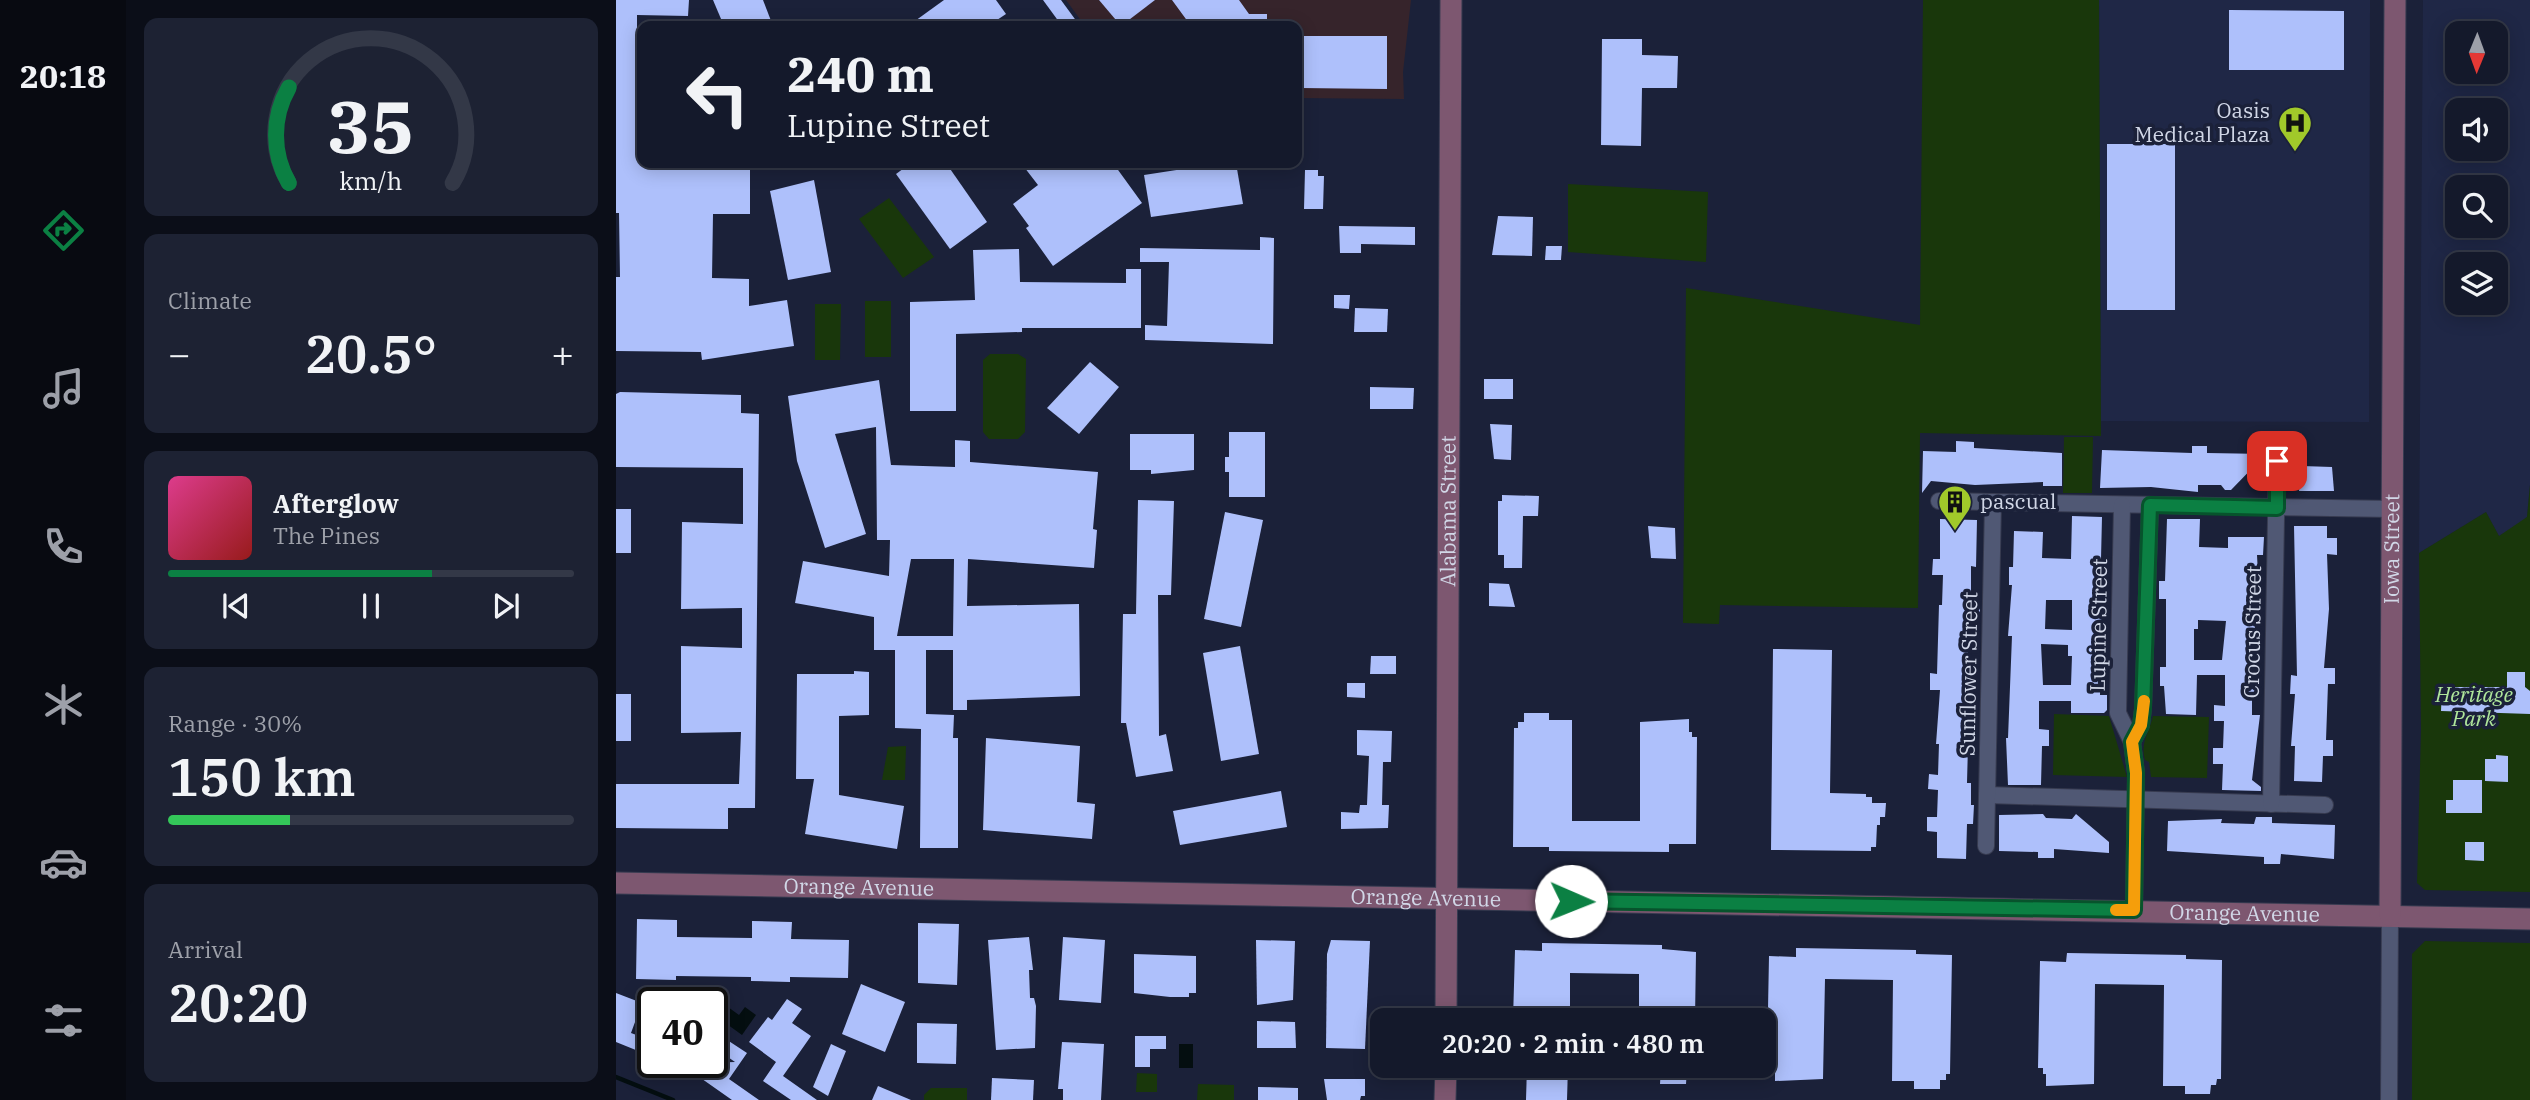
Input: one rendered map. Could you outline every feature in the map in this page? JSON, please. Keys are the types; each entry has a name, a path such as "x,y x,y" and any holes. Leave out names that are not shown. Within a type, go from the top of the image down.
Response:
{"street":[{"name":"Alabama Street","path":"1446,1008 1451,0"},
{"name":"Iowa Street","path":"2389,1100 2395,0"},
{"name":"Crocus Street","path":"2271,804 2277,461"},
{"path":"1939,501 2392,509"},
{"name":"Sunflower Street","path":"1986,846 1993,503"},
{"name":"Lupine Street","path":"2122,505 2118,713 2132,742 2136,800 2134,910"},
{"name":"Lupine Street","path":"2132,742 2141,725 2143,709 2150,505"},
{"path":"1987,795 2325,805"},
{"name":"Orange Avenue","path":"616,883 2530,919"},
{"path":"1445,1100 1446,1078"}],"shaded area":[{"path":"1066,0 1411,0 1403,72 1404,99 1302,98 1302,21 1081,21"},
{"path":"2099,0 2370,0 2369,422 2101,421"},
{"path":"2423,0 2530,0 2530,485 2527,517 2516,526 2499,536 2486,512 2419,553"},
{"path":"728,1007 739,1015 745,1007 756,1015 742,1035 728,1025"},
{"path":"1179,1044 1193,1044 1193,1068 1179,1068"}],"green space":[{"path":"1923,0 2099,0 2101,436 1920,433 1918,608 1720,605 1719,624 1683,623 1686,288 1920,325"},
{"path":"1568,184 1708,192 1706,262 1568,252"},
{"path":"889,198 934,257 903,278 859,219"},
{"path":"865,301 891,301 891,357 865,357"},
{"path":"815,304 841,304 840,360 815,360"},
{"path":"990,354 1018,354 1026,359 1025,432 1018,439 989,439 983,432 983,360"},
{"path":"2064,437 2093,437 2092,493 2063,493"},
{"name":"Heritage Park","path":"2530,485 2530,892 2425,890 2417,883 2421,730 2419,553 2486,512 2499,536 2527,517"},
{"path":"2054,714 2109,716 2127,777 2053,775"},
{"path":"2153,716 2209,717 2207,778 2151,777 2144,748"},
{"path":"906,746 905,780 882,780 888,747"},
{"path":"2425,941 2530,943 2530,1100 2412,1100 2412,954"},
{"path":"1137,1073 1157,1074 1157,1092 1136,1092"},
{"path":"1198,1084 1234,1085 1234,1100 1197,1100"},
{"path":"931,1088 967,1088 967,1100 924,1100 924,1095"}],"building":[{"path":"616,0 689,0 688,16 637,15 637,168 750,168 750,214 713,214 712,278 749,279 749,306 787,300 794,346 702,360 701,352 616,351 616,277 620,277 619,213 616,213"},
{"path":"713,0 763,0 771,21 722,21"},
{"path":"944,0 996,0 1006,14 996,21 915,21"},
{"path":"1043,0 1061,0 1076,21 1058,21"},
{"path":"1099,0 1155,0 1128,21 1117,21"},
{"path":"1172,0 1239,0 1249,14 1267,14 1267,21 1187,21"},
{"path":"2229,10 2344,11 2344,70 2229,70"},
{"path":"1302,36 1387,36 1387,89 1302,88"},
{"path":"1602,39 1642,39 1642,55 1678,56 1677,88 1642,88 1641,146 1601,145"},
{"path":"2107,144 2175,144 2175,310 2107,310"},
{"path":"904,168 949,168 987,222 950,249 896,174"},
{"path":"1025,168 1117,168 1142,203 1053,266 1013,204 1038,185"},
{"path":"1190,168 1237,168 1243,204 1151,217 1144,175"},
{"path":"1305,170 1318,170 1318,176 1324,176 1323,209 1304,209"},
{"path":"814,180 831,272 788,280 770,191"},
{"path":"1498,216 1533,217 1532,256 1492,255"},
{"path":"1339,226 1415,227 1415,245 1361,244 1361,253 1340,253"},
{"path":"1260,237 1274,238 1273,344 1145,340 1145,325 1167,326 1169,262 1140,262 1140,248 1260,250"},
{"path":"1546,246 1562,246 1561,260 1545,260"},
{"path":"1019,249 1020,282 1126,283 1126,269 1141,269 1141,328 1022,328 1022,332 956,334 956,411 910,411 910,302 975,300 973,250"},
{"path":"1334,295 1350,295 1349,309 1334,308"},
{"path":"1355,308 1388,309 1387,332 1354,332"},
{"path":"1090,362 1119,387 1079,434 1047,408"},
{"path":"1484,379 1513,379 1513,399 1484,399"},
{"path":"879,380 891,465 955,467 955,440 970,441 970,462 1098,472 1093,529 1097,530 1094,568 968,559 967,606 1079,604 1080,696 967,700 967,710 953,710 953,650 926,650 926,714 954,715 953,738 958,738 958,848 920,848 921,729 895,728 895,650 874,650 874,617 795,603 803,561 889,576 890,540 877,540 876,427 835,434 866,534 825,548 797,461 788,396","holes":["911,559 954,559 953,636 897,636"]},
{"path":"1370,387 1414,388 1413,409 1370,409"},
{"path":"616,394 741,395 741,413 759,414 755,808 728,808 728,829 616,828 616,784 739,784 741,732 681,733 681,646 742,648 742,608 681,609 682,522 743,524 743,468 616,467"},
{"path":"1490,424 1512,425 1511,460 1494,459"},
{"path":"1229,432 1265,432 1265,497 1229,497 1229,472 1225,472 1225,457 1229,457"},
{"path":"1130,434 1194,434 1194,470 1151,474 1151,470 1130,470"},
{"path":"1956,441 1974,442 1974,448 2062,453 2062,486 2043,486 2043,482 1975,485 1931,481 1922,493 1923,451 1956,452"},
{"path":"2192,446 2207,446 2207,453 2266,454 2231,490 2225,490 2221,485 2198,485 2198,492 2151,487 2100,488 2102,450 2192,453"},
{"path":"2302,466 2332,467 2334,491 2299,491"},
{"path":"1502,495 1539,496 1538,516 1523,516 1522,568 1504,568 1504,555 1498,555 1498,501 1502,501"},
{"path":"1138,500 1174,501 1171,595 1158,595 1159,736 1166,734 1173,771 1136,777 1126,723 1121,723 1123,614 1136,614"},
{"path":"616,509 631,509 631,553 616,553"},
{"path":"1225,512 1263,520 1241,627 1204,619"},
{"path":"2072,516 2102,517 2101,559 2106,559 2108,575 2107,592 2102,592 2100,695 2107,695 2107,710 2104,713 2071,713 2071,701 2039,701 2039,729 2049,730 2049,746 2042,746 2041,785 2008,785 2006,738 2012,636 2008,636 2012,585 2009,585 2009,567 2013,567 2014,531 2043,532 2042,558 2071,559","holes":["2046,600 2072,600 2072,630 2045,629","2041,644 2068,645 2068,656 2072,656 2071,685 2043,685"]},
{"path":"1940,519 1977,520 1976,567 1971,566 1971,606 1980,606 1980,617 1968,617 1968,733 1974,734 1973,745 1968,745 1967,783 1971,783 1971,805 1974,805 1973,824 1967,824 1966,859 1937,858 1937,832 1927,831 1927,817 1937,817 1938,790 1928,789 1929,774 1938,775 1939,744 1936,744 1940,690 1930,690 1930,673 1937,674 1939,605 1942,605 1943,575 1932,575 1933,559 1940,559"},
{"path":"2167,519 2200,519 2199,547 2228,548 2228,537 2264,537 2263,555 2257,555 2260,613 2255,613 2255,639 2259,639 2258,689 2252,693 2252,715 2260,715 2252,780 2261,787 2261,791 2222,790 2223,764 2213,764 2213,748 2223,748 2224,721 2214,721 2214,705 2225,706 2225,675 2197,675 2196,715 2166,714 2164,686 2160,686 2160,667 2166,667 2166,599 2159,599 2159,581 2165,581","holes":["2198,620 2226,621 2222,660 2194,660 2194,629 2198,629"]},
{"path":"1648,526 1675,528 1676,559 1651,558"},
{"path":"2294,526 2327,526 2327,538 2337,538 2337,555 2327,554 2329,609 2324,668 2335,668 2335,684 2328,684 2326,740 2333,740 2333,756 2323,756 2322,782 2294,781 2295,746 2291,746 2295,694 2290,694 2291,675 2297,676"},
{"path":"1489,583 1509,584 1515,607 1489,606"},
{"path":"1240,646 1259,754 1221,761 1203,653"},
{"path":"1773,649 1832,650 1830,793 1866,794 1866,797 1872,797 1872,803 1886,803 1885,817 1880,817 1880,825 1877,825 1876,847 1871,847 1871,851 1771,850"},
{"path":"1371,656 1396,656 1396,674 1370,674"},
{"path":"854,671 869,672 869,715 839,716 839,795 904,806 897,849 805,834 814,779 796,779 797,674 854,674"},
{"path":"2507,672 2525,672 2525,687 2530,691 2530,714 2441,711 2442,687 2507,687"},
{"path":"1347,683 1365,683 1365,698 1347,697"},
{"path":"616,694 631,694 631,741 616,741"},
{"path":"1524,713 1549,713 1549,720 1572,720 1572,821 1640,821 1640,722 1689,719 1689,732 1692,732 1692,737 1697,737 1696,844 1669,844 1669,852 1549,851 1549,847 1513,847 1514,728 1518,728 1518,722 1524,722"},
{"path":"1357,730 1392,731 1391,762 1383,762 1382,805 1389,805 1388,828 1341,829 1341,812 1359,813 1360,805 1367,805 1369,756 1357,755"},
{"path":"986,738 1080,746 1077,802 1095,804 1092,839 983,830"},
{"path":"2496,755 2508,756 2508,782 2485,781 2485,759 2496,759"},
{"path":"2453,780 2482,780 2482,813 2446,813 2446,800 2453,800"},
{"path":"1281,791 1287,827 1180,845 1173,811"},
{"path":"2043,814 2046,818 2072,819 2076,814 2109,842 2109,853 2054,849 2054,858 2038,858 2038,852 1999,851 1999,815"},
{"path":"2256,817 2272,817 2272,823 2335,825 2334,859 2281,854 2280,864 2264,864 2264,857 2167,851 2168,821 2222,819 2221,823 2254,824"},
{"path":"2465,842 2484,842 2484,861 2465,860"},
{"path":"637,919 677,920 677,937 752,938 752,921 792,922 791,939 849,940 848,978 790,977 790,982 751,981 751,977 676,976 676,980 636,979"},
{"path":"918,923 959,924 957,985 918,983"},
{"path":"1029,937 1033,970 1029,970 1030,998 1034,998 1036,1006 1035,1048 996,1050 988,940"},
{"path":"1063,937 1105,940 1101,1003 1059,1000"},
{"path":"1256,940 1295,941 1293,1000 1257,1005"},
{"path":"1331,940 1370,941 1365,1049 1326,1048 1327,954"},
{"path":"1542,943 1662,945 1662,949 1696,952 1695,1008 1639,1008 1639,974 1570,973 1570,1008 1513,1008 1515,950 1542,951"},
{"path":"1796,948 1916,950 1916,954 1952,955 1950,1074 1946,1074 1946,1080 1940,1080 1940,1089 1914,1089 1914,1081 1892,1081 1893,980 1825,979 1823,1079 1775,1081 1776,1008 1768,1008 1769,956 1796,957"},
{"path":"2067,953 2186,955 2186,959 2222,960 2221,1079 2217,1079 2216,1085 2211,1085 2210,1094 2185,1094 2185,1086 2163,1086 2164,985 2095,984 2094,1084 2046,1086 2046,1074 2043,1074 2043,1068 2038,1068 2040,961 2066,962"},
{"path":"1134,954 1196,956 1196,993 1189,993 1189,997 1170,997 1134,993"},
{"path":"861,984 905,1002 885,1052 842,1034"},
{"path":"616,993 637,1001 637,1017 631,1033 637,1035 637,1051 616,1042"},
{"path":"787,999 802,1009 792,1023 811,1036 783,1076 817,1100 791,1100 763,1081 776,1062 749,1042 768,1017 772,1020"},
{"path":"1257,1021 1295,1022 1296,1048 1257,1048"},
{"path":"917,1023 957,1024 956,1064 917,1063"},
{"path":"1135,1036 1166,1036 1166,1049 1150,1049 1150,1067 1135,1067"},
{"path":"728,1041 747,1053 729,1079 759,1100 732,1100 701,1078 728,1078 728,1062 735,1062 728,1057"},
{"path":"1062,1042 1104,1044 1101,1100 1063,1100 1063,1089 1058,1089"},
{"path":"831,1044 846,1051 828,1096 813,1087"},
{"path":"992,1078 1034,1080 1033,1100 991,1100"},
{"path":"1527,1078 1568,1078 1567,1100 1526,1100"},
{"path":"1660,1078 1686,1078 1686,1084 1660,1084"},
{"path":"1324,1079 1365,1079 1365,1096 1361,1096 1360,1100 1327,1100"},
{"path":"878,1086 911,1100 872,1100"},
{"path":"1258,1087 1298,1088 1298,1100 1258,1100"}],"waterway":[{"path":"616,1077 673,1100"}],"slow traffic":[{"path":"2116,910 2134,910 2136,773 2132,742 2141,725 2144,701"}],"place":[{"name":"Oasis Medical Plaza","path":"2295,153"},
{"name":"pascual","path":"1955,532"}],"route":[{"path":"1571,901 2134,910 2136,773 2132,742 2143,718 2150,505 2277,508 2277,461"}]}
